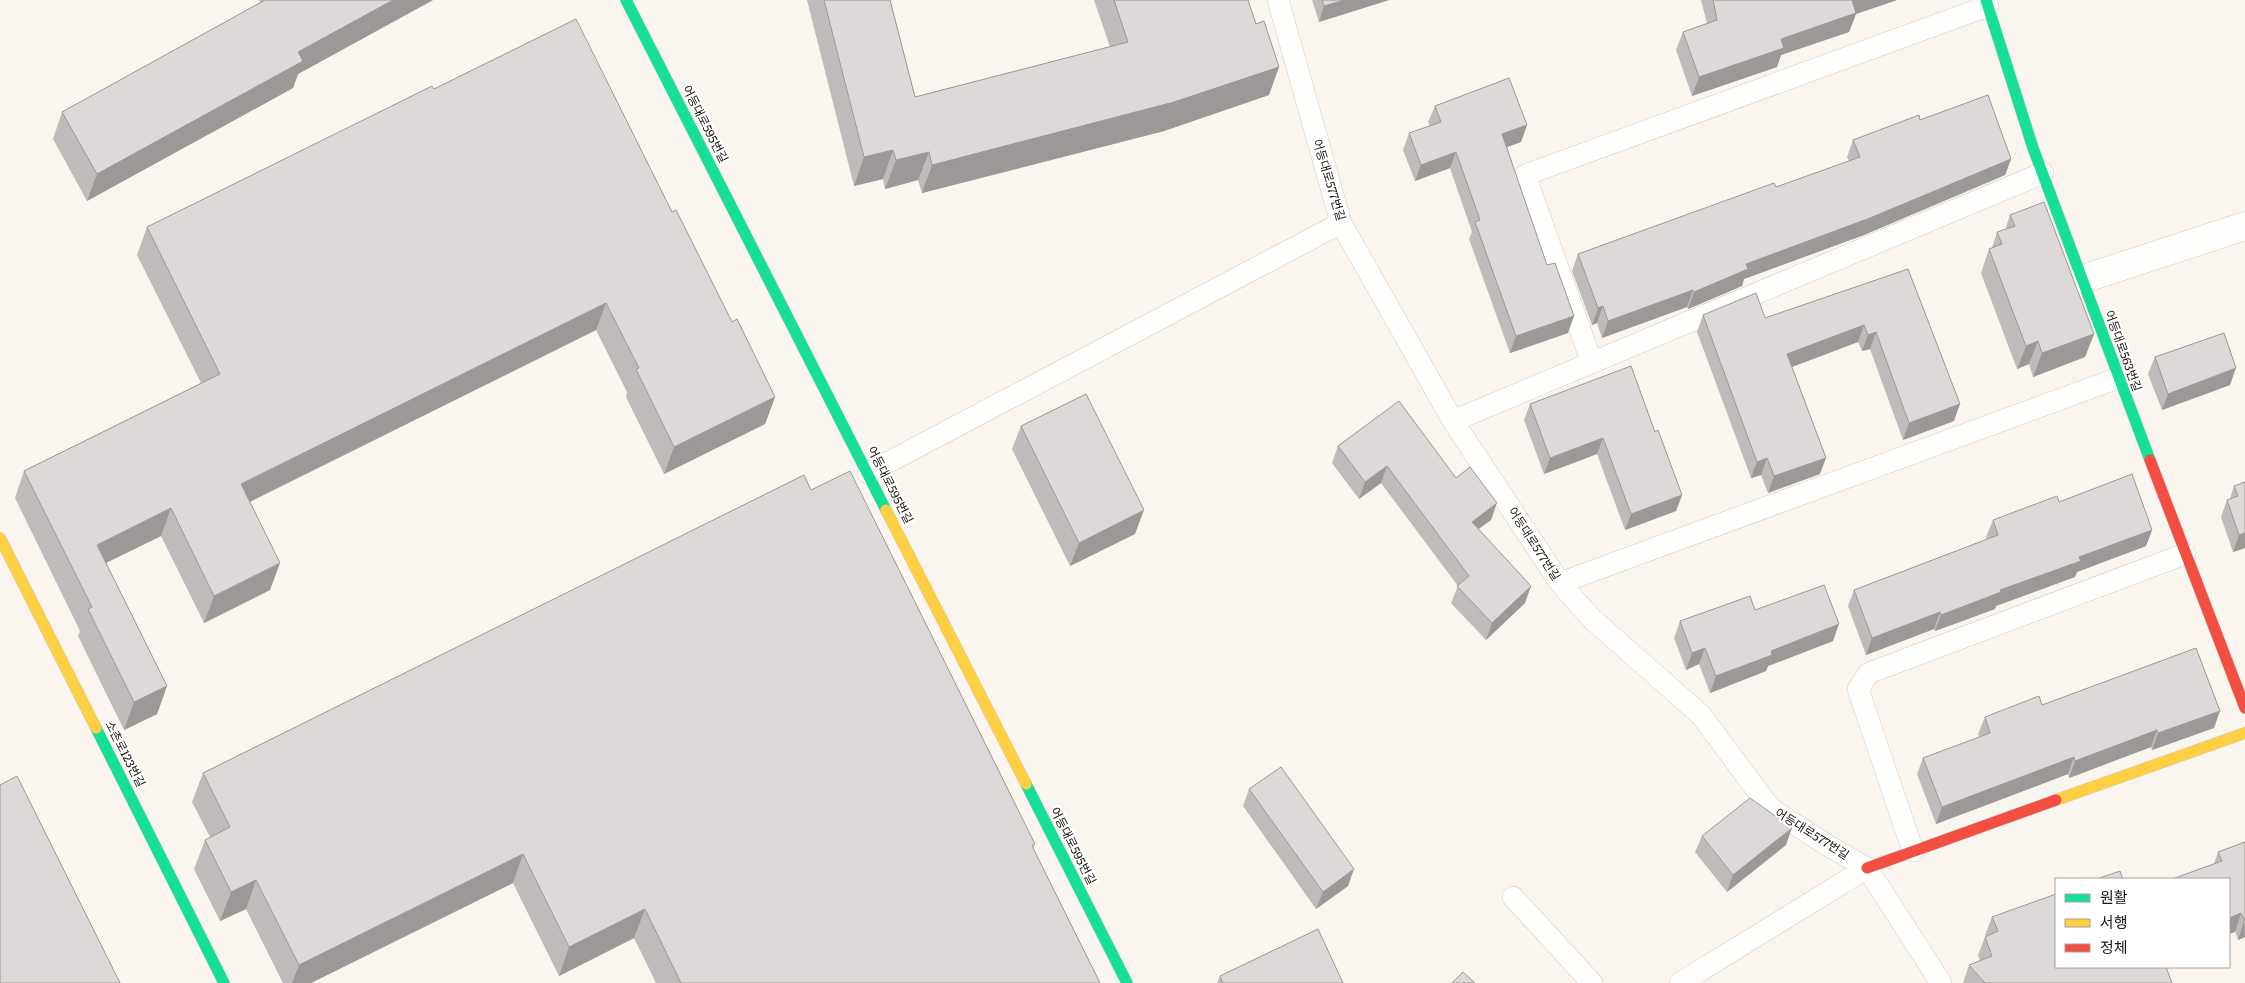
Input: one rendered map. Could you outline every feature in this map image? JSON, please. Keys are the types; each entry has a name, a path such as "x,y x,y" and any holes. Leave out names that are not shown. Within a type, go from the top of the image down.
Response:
{"street":[{"name":"어등대로595번길","path":"626,0 1127,983"},
{"name":"어등대로563번길","path":"1987,3 2043,173 2118,378 2245,708"},
{"path":"2083,279 2245,226"},
{"name":"소촌로123번길","path":"0,538 224,983"},
{"path":"1867,868 2245,733"}],"lane":[{"name":"어등대로577번길","path":"1278,0 1341,223 1453,421 1560,583 1592,618 1701,715 1770,808 1867,868 1941,983"},
{"path":"1592,363 1526,175 1987,3"},
{"path":"1453,421 2043,173"},
{"path":"868,473 1341,223"},
{"path":"1560,583 2118,378"},
{"path":"1913,851 1858,689 1868,673 2185,554"},
{"path":"1680,983 1867,868"},
{"path":"1513,897 1592,983"}],"building":[{"path":"265,0 393,0 298,52 303,61 97,174 62,112"},
{"path":"824,0 890,0 915,97 1128,42 1114,0 1248,0 1256,24 1264,21 1279,67 1174,102 932,165 929,152 896,160 893,150 864,157"},
{"path":"1322,0 1345,0 1324,6"},
{"path":"1713,0 1852,0 1856,13 1781,39 1784,48 1699,77 1683,32 1717,20"},
{"path":"576,19 672,212 676,210 732,322 737,319 775,397 674,447 636,369 639,368 606,303 241,484 280,563 214,596 171,508 97,545 167,686 134,702 88,609 92,607 24,471 220,374 147,227 432,86 434,89"},
{"path":"1509,78 1527,125 1502,134 1547,265 1555,263 1574,316 1516,336 1475,222 1480,220 1456,152 1421,165 1409,133 1441,122 1435,106"},
{"path":"1988,95 2011,159 1870,218 1746,264 1748,269 1694,292 1693,290 1608,321 1603,306 1598,308 1578,254 1774,183 1776,187 1860,157 1853,140 1919,115 1920,120"},
{"path":"2044,202 2094,334 2042,353 2038,341 2026,346 1989,249 2002,244 1997,232 2015,226 2010,215"},
{"path":"1908,269 1960,404 1909,423 1876,332 1868,335 1864,325 1787,354 1826,458 1774,476 1767,458 1757,462 1703,315 1756,293 1765,318"},
{"path":"2224,333 2236,368 2168,394 2155,357"},
{"path":"1631,366 1655,432 1658,430 1682,495 1631,514 1603,438 1550,458 1530,404"},
{"path":"1086,394 1144,510 1079,543 1021,426"},
{"path":"1399,401 1456,478 1470,467 1497,503 1472,522 1531,586 1492,623 1457,586 1469,576 1387,466 1365,482 1338,446"},
{"path":"850,471 1035,844 1032,846 1100,983 681,983 645,909 569,947 523,854 299,965 256,880 231,892 205,840 230,827 203,773 804,475 811,490"},
{"path":"2132,474 2152,530 2079,557 2081,561 2000,590 2001,592 1941,615 1940,612 1872,638 1854,590 1998,535 1993,520 2057,496 2059,502"},
{"path":"2245,482 2245,533 2239,535 2227,500 2238,496 2234,486"},
{"path":"1824,585 1839,624 1771,651 1772,655 1716,676 1705,648 1692,653 1680,621 1750,596 1755,610"},
{"path":"2196,648 2220,711 2158,733 2157,730 2075,761 2074,757 1942,807 1923,758 1990,733 1985,717 2039,696 2042,705"},
{"path":"1281,767 1354,869 1323,892 1249,789"},
{"path":"17,776 120,983 0,983 0,785"},
{"path":"1750,798 1792,828 1733,875 1702,836"},
{"path":"2245,842 2245,921 2241,913 2230,918 2230,878 2175,878 2222,861 2218,852"},
{"path":"2120,871 2123,878 2100,878"},
{"path":"2055,894 2055,968 2166,968 2172,983 1985,983 1969,965 1992,956 1985,937 1998,931 1992,917"},
{"path":"1318,929 1343,983 1223,983 1220,976"},
{"path":"1463,972 1475,983 1452,983"}],"traffic: fast":[{"path":"626,0 886,510"},
{"path":"1986,0 2033,148 2150,460"},
{"path":"96,728 224,983"},
{"path":"1026,784 1127,983"}],"traffic: slow":[{"path":"886,510 1026,784"},
{"path":"0,538 96,728"},
{"path":"2056,800 2245,733"}],"traffic: jam":[{"path":"2150,460 2245,708"},
{"path":"1867,868 2056,800"}]}
